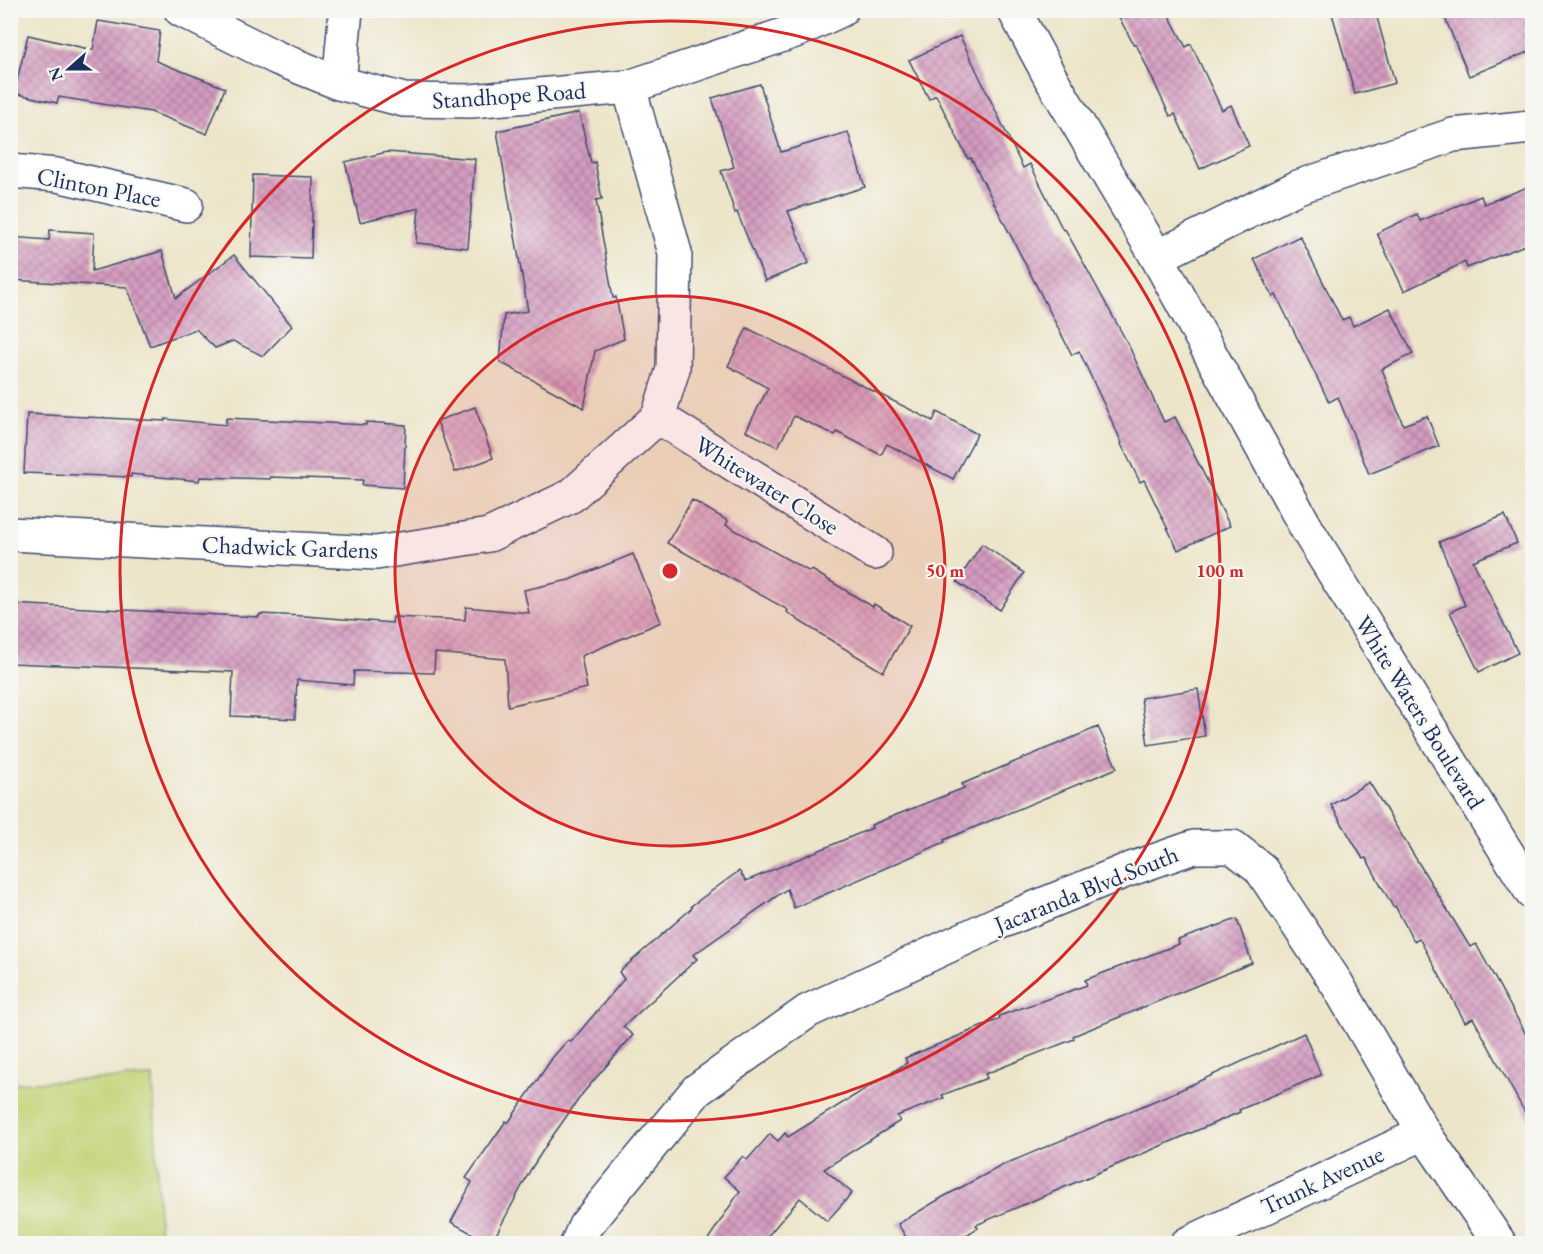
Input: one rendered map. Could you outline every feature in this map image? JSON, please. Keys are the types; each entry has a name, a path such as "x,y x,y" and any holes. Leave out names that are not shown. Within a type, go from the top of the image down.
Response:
{"street":[{"name":"Standhope Road","path":"181,10 277,58 339,83 404,100 471,101 629,87 798,30 841,10"},
{"path":"339,83 346,10"},
{"name":"White Waters Boulevard","path":"1014,10 1048,75 1157,257 1308,531 1533,893"},
{"path":"629,87 675,253 673,369 658,417"},
{"path":"1157,257 1298,187 1453,135 1533,127"},
{"name":"Clinton Place","path":"10,171 57,175 186,205"},
{"name":"Chadwick Gardens","path":"10,534 376,553 489,535 571,496 658,417"},
{"name":"Whitewater Close","path":"658,417 875,553"},
{"name":"Jacaranda Blvd South","path":"577,1244 585,1226 697,1090 808,1011 998,923 1125,871 1194,847 1233,847 1260,868 1337,984 1424,1133 1500,1244"},
{"name":"Trunk Avenue","path":"1187,1244 1424,1133"}],"green space":[{"path":"153,1077 160,1243 11,1243 11,1083"}],"building":[{"path":"1115,10 1166,10 1186,47 1191,44 1222,110 1231,105 1249,146 1200,169 1175,114 1170,116 1136,44 1134,45"},
{"path":"1331,10 1375,10 1395,83 1355,94"},
{"path":"1463,10 1533,10 1533,50 1469,76 1445,18"},
{"path":"98,21 160,31 156,61 225,88 207,134 151,112 59,97 57,103 14,93 28,35 93,50"},
{"path":"960,36 1023,168 1030,164 1063,230 1065,229 1128,344 1164,422 1175,417 1230,526 1178,550 1144,480 1140,482 1079,351 1072,355 971,158 968,159 936,95 929,99 909,60"},
{"path":"760,84 781,152 848,132 865,187 788,211 809,263 765,281 737,212 735,213 721,171 734,167 712,98"},
{"path":"579,113 591,163 595,162 602,199 596,200 613,298 616,297 624,339 595,351 584,408 500,362 504,315 528,311 497,131"},
{"path":"387,152 475,159 468,248 416,243 419,208 360,222 345,162"},
{"path":"253,175 313,177 311,259 251,257"},
{"path":"1533,185 1533,242 1467,268 1465,262 1404,291 1377,233 1417,214 1420,221 1481,196 1484,204"},
{"path":"50,230 94,233 92,271 162,251 176,298 234,255 292,326 263,356 233,341 215,348 196,329 150,346 127,287 10,280 10,237 49,240"},
{"path":"1300,236 1342,320 1349,317 1353,326 1390,308 1413,354 1382,369 1403,425 1427,416 1439,446 1369,474 1338,397 1329,402 1276,295 1273,297 1254,259"},
{"path":"747,328 933,421 937,412 977,434 953,479 887,444 881,455 837,432 835,435 794,416 778,447 746,431 768,388 728,366"},
{"path":"475,407 493,458 455,472 437,421"},
{"path":"27,414 165,421 165,419 226,425 226,418 406,425 403,488 362,485 363,480 200,477 199,481 131,474 131,477 24,473"},
{"path":"692,500 728,521 726,525 810,572 812,570 873,607 874,604 910,626 883,672 801,622 787,612 788,610 667,543"},
{"path":"1505,515 1517,543 1473,561 1518,653 1479,672 1450,612 1465,605 1439,542"},
{"path":"982,544 1024,573 1000,610 957,582"},
{"path":"633,554 661,622 581,656 587,688 508,706 505,659 435,653 434,673 354,671 353,685 297,680 295,719 231,716 233,672 10,663 10,604 259,617 260,614 305,616 392,623 393,617 465,620 466,607 529,613 524,590 569,580"},
{"path":"1198,689 1205,736 1148,745 1141,698"},
{"path":"1098,727 1117,768 944,840 945,842 794,908 787,889 693,955 697,959 623,1027 633,1035 583,1093 549,1141 531,1169 491,1244 451,1222 472,1182 466,1178 506,1121 508,1123 553,1057 568,1040 571,1042 624,979 619,972 692,908 691,906 739,871 746,881 872,828 871,825 964,788 962,784"},
{"path":"1369,782 1470,947 1476,944 1533,1047 1533,1127 1473,1018 1465,1022 1419,938 1414,941 1366,858 1363,859 1331,805"},
{"path":"1237,919 1252,963 1073,1036 1074,1039 985,1074 987,1078 942,1095 944,1098 897,1116 900,1121 824,1169 852,1193 827,1221 800,1198 761,1244 705,1244 740,1191 724,1177 743,1156 747,1160 770,1134 778,1141 785,1133 788,1137 907,1063 905,1058 1000,1019 999,1016 1087,985 1085,980 1179,944 1178,940"},
{"path":"1304,1033 1321,1075 976,1225 978,1228 951,1244 910,1244 898,1224 1003,1165 1180,1090"}]}
